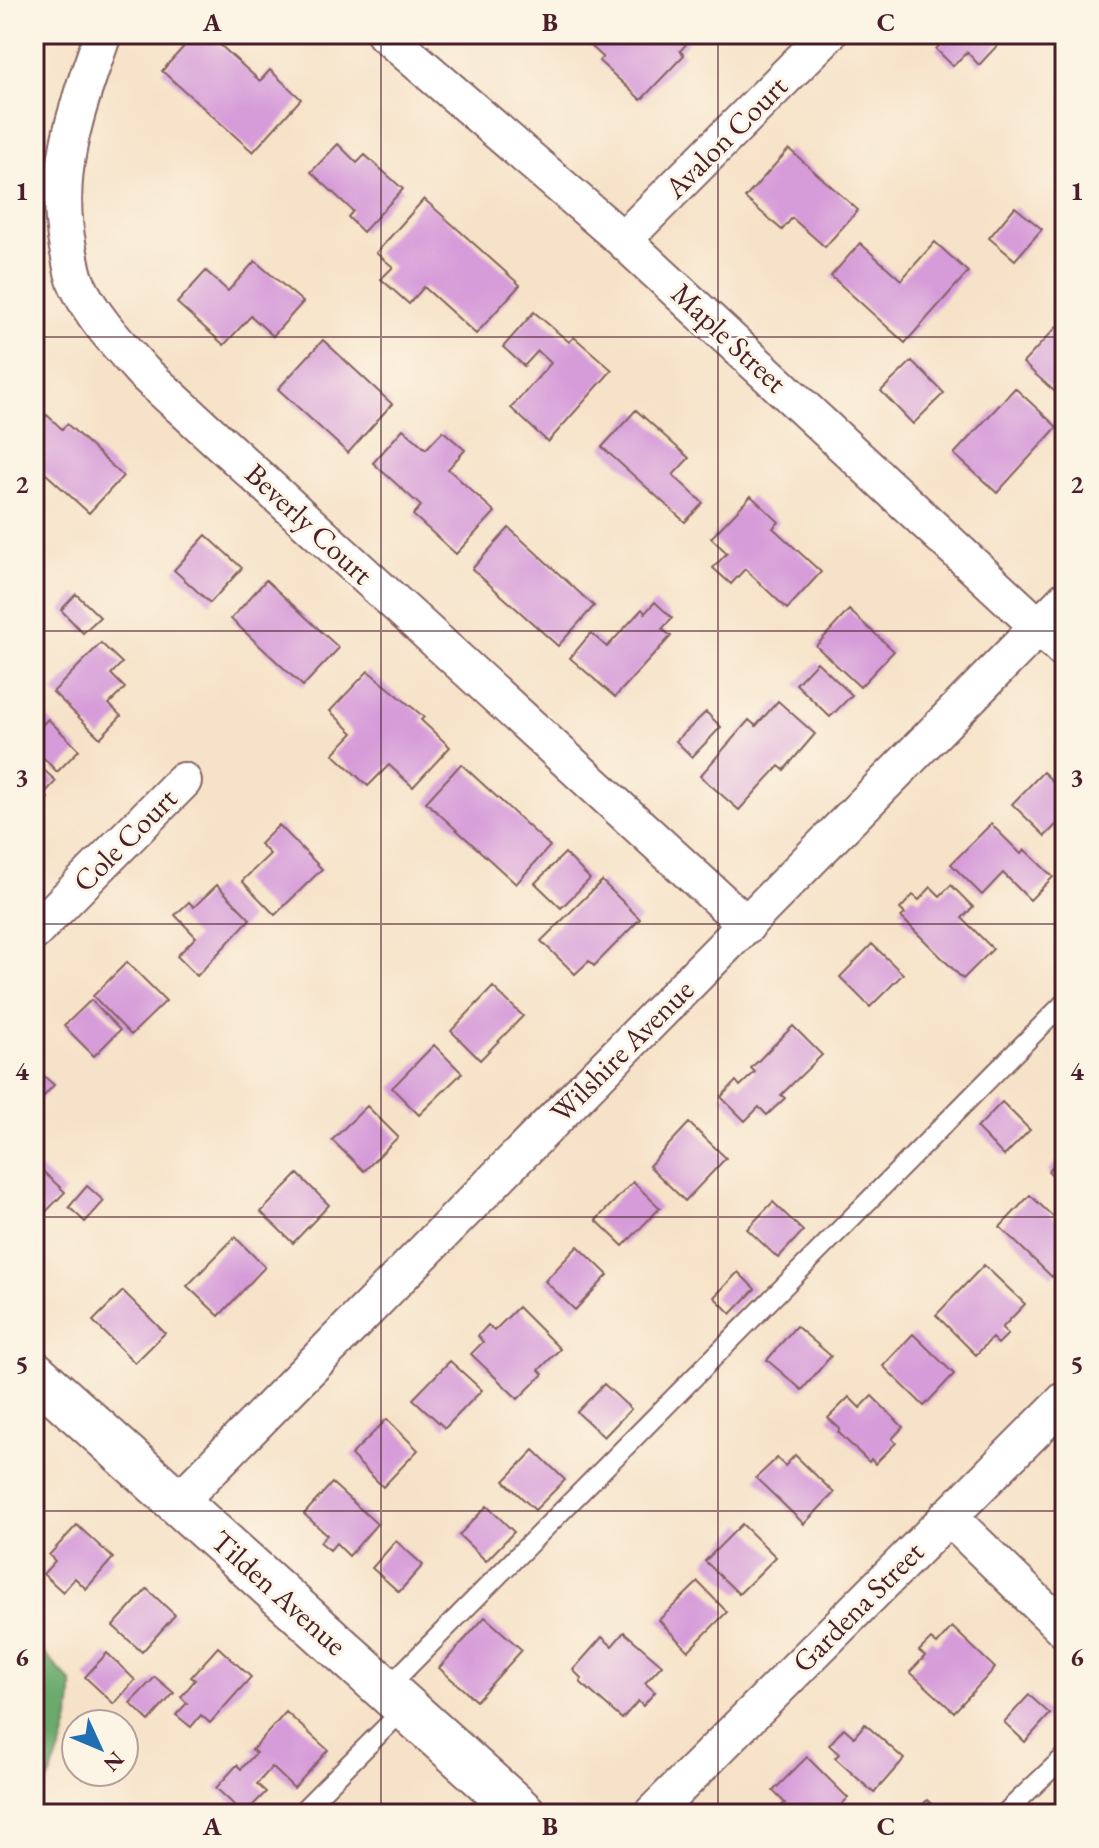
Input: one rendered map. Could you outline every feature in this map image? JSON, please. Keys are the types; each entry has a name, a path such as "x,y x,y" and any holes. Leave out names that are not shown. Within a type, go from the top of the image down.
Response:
{"street":[{"name":"Beverly Court","path":"103,34 71,123 62,177 65,234 76,283 104,327 143,372 747,925"},
{"name":"Maple Street","path":"385,34 623,240 1065,651"},
{"name":"Avalon Court","path":"623,240 828,34"},
{"name":"Wilshire Avenue","path":"178,1502 1065,600"},
{"name":"Cole Court","path":"34,932 183,781"},
{"name":"Tilden Avenue","path":"34,1373 524,1814"},
{"name":"Gardena Street","path":"652,1814 1065,1400"},
{"path":"948,1516 1065,1630"}],"lane":[{"path":"299,1814 396,1698 1065,1002"},
{"path":"1004,1814 1065,1756"}],"green space":[{"path":"34,1643 72,1683 72,1700 71,1708 60,1708 60,1749 34,1812"}],"building":[{"path":"195,34 208,34 260,81 270,70 301,99 253,152 162,71"},
{"path":"578,34 683,34 690,40 680,51 684,55 641,100 599,61 603,57"},
{"path":"950,34 1008,34 979,65 967,52 953,66 936,49"},
{"path":"338,144 357,163 365,155 403,189 363,232 348,217 353,211 311,172"},
{"path":"789,149 858,210 825,247 792,218 782,230 745,198"},
{"path":"424,199 520,285 476,334 424,287 409,304 381,279 393,267 376,253"},
{"path":"1015,207 1042,229 1015,260 989,238"},
{"path":"935,242 968,272 905,343 831,276 860,243 901,280"},
{"path":"255,261 303,302 273,336 251,316 224,345 177,303 206,271 228,291"},
{"path":"534,312 569,342 574,337 612,370 548,442 511,408 551,363 538,351 524,366 503,347"},
{"path":"1065,318 1065,401 1023,363"},
{"path":"323,340 392,404 348,453 278,389"},
{"path":"912,361 944,393 913,424 881,391"},
{"path":"1015,388 1057,427 997,493 954,454"},
{"path":"636,410 689,458 673,475 703,503 685,522 602,447"},
{"path":"47,415 62,429 67,424 123,476 89,513 34,463 37,456 34,429"},
{"path":"403,429 426,449 443,431 465,450 448,469 495,512 456,554 413,515 421,506 373,463"},
{"path":"751,496 779,522 773,528 821,572 787,609 745,569 731,584 713,568 727,553 711,538"},
{"path":"509,528 594,606 558,646 472,569"},
{"path":"206,535 242,568 210,603 174,570"},
{"path":"266,580 339,648 303,686 231,619"},
{"path":"76,594 100,617 83,633 61,610"},
{"path":"655,602 672,618 662,629 671,636 615,697 570,658 591,633 607,647 642,609 645,613"},
{"path":"849,610 894,651 860,687 816,646"},
{"path":"101,643 122,663 111,674 125,688 109,704 121,716 100,738 53,692"},
{"path":"817,662 852,695 830,717 796,684"},
{"path":"368,671 424,717 421,720 450,747 413,787 389,765 368,786 333,754 353,733 330,711"},
{"path":"778,701 815,734 784,770 779,766 739,810 700,776 749,720 756,726"},
{"path":"706,712 721,727 692,757 676,741"},
{"path":"48,719 79,750 57,772 40,754 34,760 34,733"},
{"path":"34,761 56,781 44,794 48,798 37,810"},
{"path":"461,764 550,846 516,884 426,802"},
{"path":"1043,772 1065,793 1065,832 1057,824 1045,836 1012,804"},
{"path":"991,824 1021,854 1025,850 1053,877 1030,900 1003,873 982,895 951,864"},
{"path":"279,825 322,869 275,915 242,881 270,854 260,844"},
{"path":"565,853 590,879 561,908 535,883"},
{"path":"602,881 640,919 594,966 589,961 575,974 541,941"},
{"path":"217,885 250,919 197,976 177,956 196,937 175,915 189,902 194,907"},
{"path":"951,885 973,907 962,918 993,949 963,979 901,917 905,914 900,909 913,895 919,900 931,887 940,896"},
{"path":"872,944 903,974 870,1007 840,977"},
{"path":"127,962 166,1001 131,1035 93,996"},
{"path":"493,987 523,1016 480,1060 451,1031"},
{"path":"91,1000 120,1030 94,1056 64,1026"},
{"path":"793,1026 822,1055 781,1095 785,1098 767,1115 759,1107 745,1121 721,1097 736,1081 740,1086 755,1072 751,1068"},
{"path":"434,1045 462,1073 419,1115 392,1088"},
{"path":"34,1067 54,1085 34,1107"},
{"path":"1002,1102 1030,1130 1004,1156 977,1128"},
{"path":"367,1106 398,1137 364,1171 332,1140"},
{"path":"689,1123 726,1158 685,1201 649,1166"},
{"path":"1065,1153 1065,1187 1048,1171"},
{"path":"34,1163 65,1192 34,1224"},
{"path":"298,1174 329,1205 293,1243 261,1212"},
{"path":"633,1182 660,1208 623,1246 596,1220"},
{"path":"87,1186 104,1201 85,1222 69,1207"},
{"path":"1030,1195 1065,1228 1065,1263 1052,1277 1000,1227"},
{"path":"773,1202 803,1231 778,1258 747,1229"},
{"path":"235,1237 265,1267 219,1316 187,1286"},
{"path":"578,1246 608,1275 575,1310 545,1281"},
{"path":"984,1265 1025,1304 1002,1328 1008,1334 998,1344 992,1338 976,1355 936,1315"},
{"path":"738,1272 755,1289 731,1314 714,1297"},
{"path":"123,1291 165,1333 135,1363 93,1321"},
{"path":"518,1307 560,1349 539,1370 543,1374 518,1399 471,1354 483,1342 478,1336 488,1325 494,1331"},
{"path":"796,1326 831,1356 802,1390 767,1360"},
{"path":"913,1334 954,1374 924,1406 883,1366"},
{"path":"450,1361 482,1390 445,1428 413,1399"},
{"path":"604,1384 631,1409 604,1437 577,1412"},
{"path":"872,1396 903,1427 892,1439 896,1443 875,1464 871,1459 869,1462 838,1432 840,1429 828,1418 849,1397 860,1408"},
{"path":"387,1419 418,1450 383,1487 351,1455"},
{"path":"534,1450 565,1480 535,1510 504,1481"},
{"path":"795,1455 834,1493 804,1524 756,1478 777,1458 785,1466"},
{"path":"332,1483 377,1524 349,1556 336,1543 330,1550 320,1542 327,1535 304,1514"},
{"path":"487,1506 514,1532 486,1561 459,1535"},
{"path":"742,1524 776,1557 739,1594 705,1561"},
{"path":"77,1525 113,1558 86,1589 75,1578 63,1592 43,1574 55,1561 49,1555"},
{"path":"396,1541 423,1565 399,1592 372,1568"},
{"path":"698,1582 727,1612 688,1651 659,1620"},
{"path":"147,1589 175,1615 142,1652 113,1626"},
{"path":"485,1617 522,1650 476,1701 439,1668"},
{"path":"952,1627 995,1668 954,1712 910,1672 925,1656 919,1651 931,1639 937,1644"},
{"path":"624,1632 662,1665 645,1683 655,1692 643,1706 638,1701 622,1719 580,1682 582,1679 573,1670 602,1637 612,1646"},
{"path":"218,1647 251,1677 210,1723 201,1715 191,1727 176,1715 187,1703 181,1697 195,1680 191,1677"},
{"path":"107,1653 135,1680 114,1704 85,1677"},
{"path":"155,1677 174,1693 149,1721 140,1712 140,1708 130,1703"},
{"path":"1029,1695 1050,1714 1025,1742 1004,1722"},
{"path":"286,1712 328,1750 294,1788 272,1767 257,1784 266,1792 244,1814 216,1788 237,1765 241,1769 256,1753 252,1750"},
{"path":"865,1724 904,1759 874,1793 835,1758 839,1754 829,1745 844,1728 854,1737"},
{"path":"807,1757 848,1798 832,1814 773,1814 785,1803 773,1791"},
{"path":"927,1800 943,1814 915,1814"}]}
